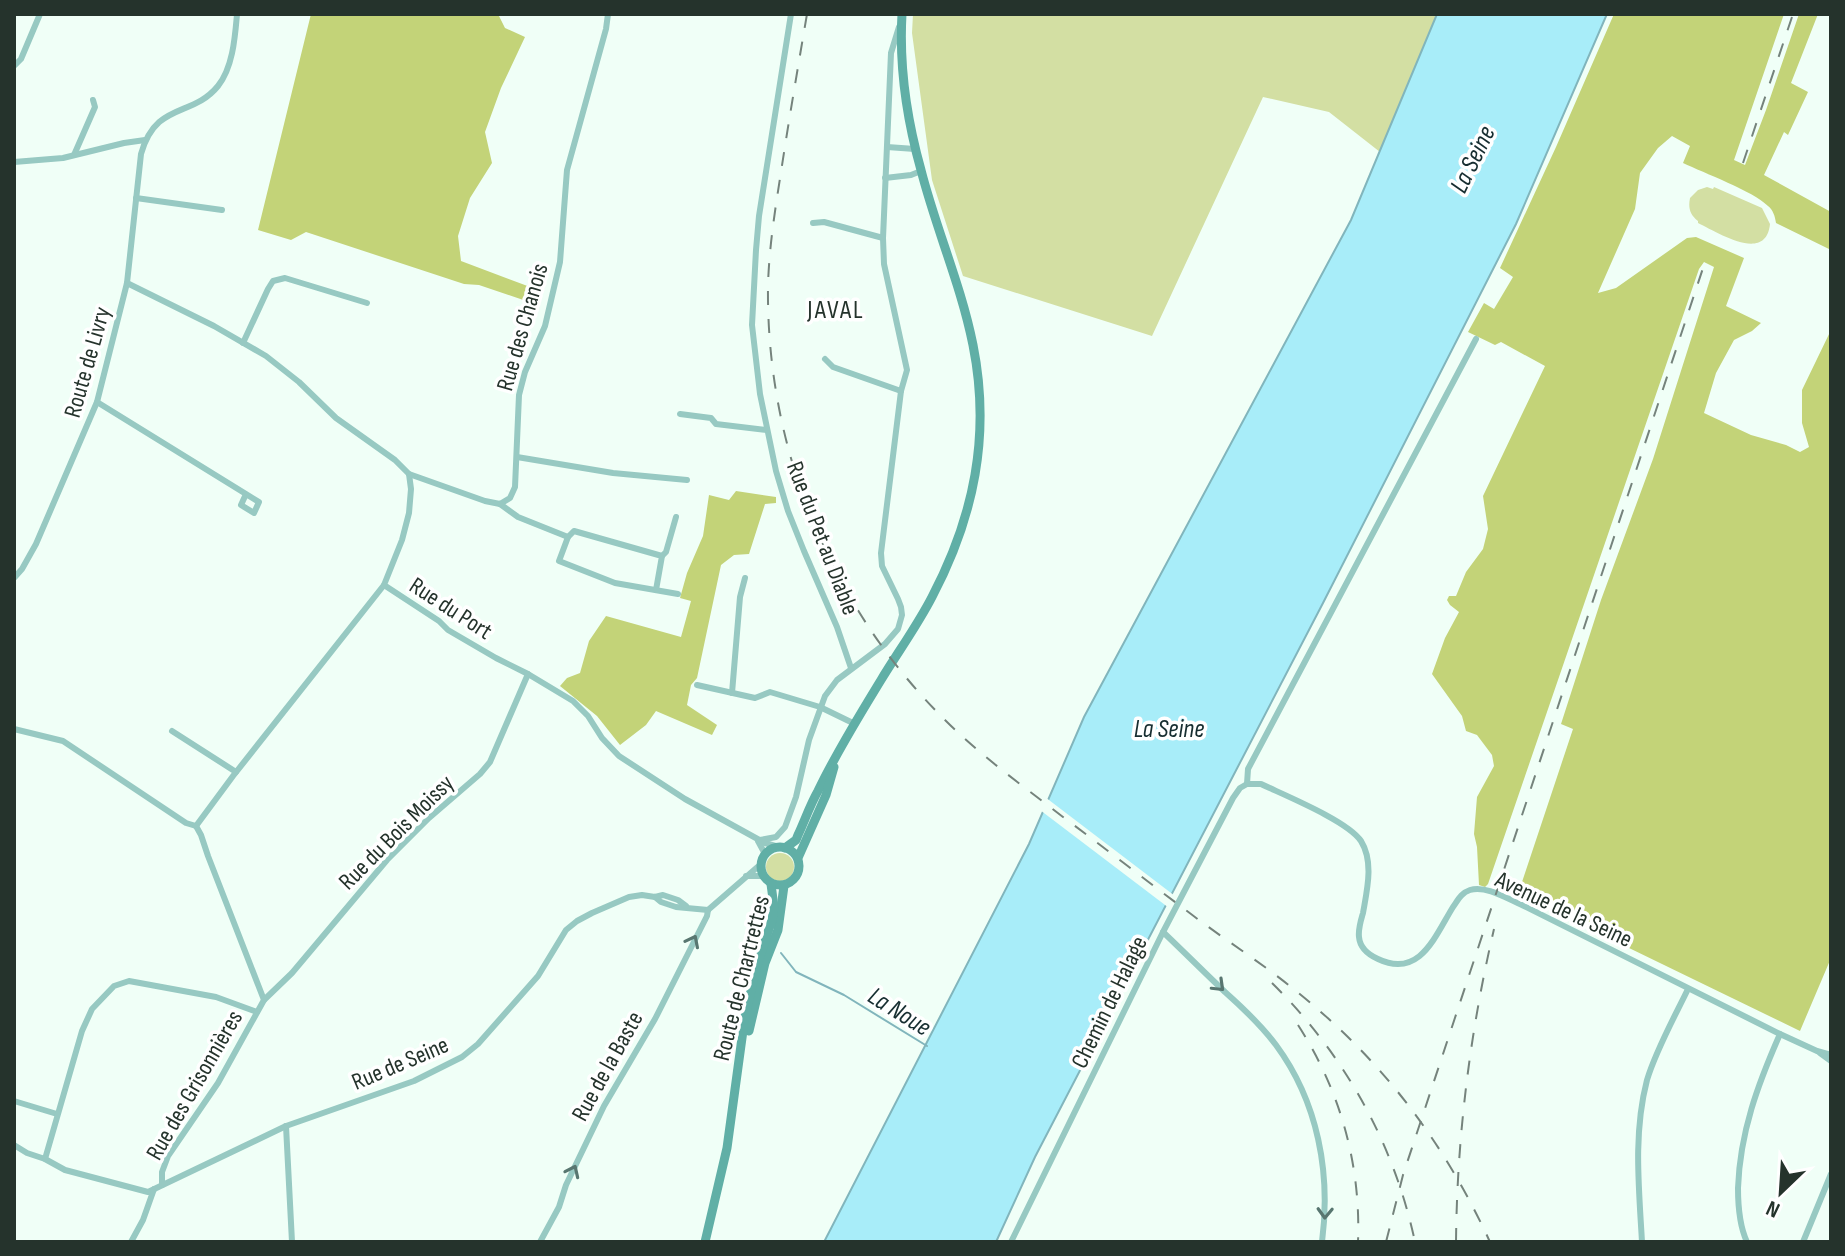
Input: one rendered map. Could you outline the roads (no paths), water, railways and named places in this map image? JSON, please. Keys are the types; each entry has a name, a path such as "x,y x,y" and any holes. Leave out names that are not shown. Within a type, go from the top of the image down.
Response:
{"main road":[{"path":"782,847 790,850 800,864 794,880 779,886 767,880 763,859 774,848 796,840 817,792 932,596 968,508 979,458 978,388 973,348 915,149 901,53 902,17"},
{"path":"798,858 826,795 836,759"},
{"name":"Route de Chartrettes","path":"705,1242 724,1163 745,1016 772,920 774,907 767,880"},
{"name":"Route de Chartrettes","path":"737,1081 765,963 778,930 784,886"}],"street":[{"path":"14,66 21,59 40,14"},
{"path":"14,162 74,155 145,140 156,124 210,94 219,85 235,39 237,14"},
{"name":"Rue des Chanois","path":"500,504 510,498 515,487 519,395 525,372 545,326 560,262 567,170 608,14"},
{"name":"Rue du Pet au Diable","path":"791,14 759,216 752,325 760,394 788,511 851,668"},
{"path":"758,839 776,837 785,827 796,797 809,740 829,690 851,668 890,640 901,622 898,599 882,566 881,553 898,412 907,370 884,264 883,238 891,53 902,17"},
{"path":"74,155 95,107 93,100"},
{"name":"Route de Livry","path":"14,578 36,544 97,402 127,283 145,140"},
{"path":"887,147 915,149"},
{"path":"885,178 921,171"},
{"path":"136,198 222,210"},
{"path":"813,223 824,222 883,238"},
{"path":"243,343 273,281 285,278 367,303"},
{"path":"127,283 266,356 299,382 336,418 395,460 409,474 500,504 518,517 568,537"},
{"name":"Chemin de Halage","path":"1011,1242 1163,932 1233,798 1247,784 1248,769 1476,339"},
{"path":"825,359 833,367 901,391"},
{"path":"97,402 246,494"},
{"path":"680,414 711,418 716,424 767,430"},
{"path":"517,457 598,471 687,480"},
{"name":"Rue du Port","path":"409,474 409,513 384,585 448,630 573,701 619,756 685,799 758,839 782,847"},
{"path":"656,590 662,556 666,552 676,517"},
{"path":"662,556 574,531 568,537 559,561 615,583 678,594"},
{"path":"732,693 740,597 745,578"},
{"path":"14,729 63,741 186,823 196,826 384,585"},
{"name":"Rue du Bois Moissy","path":"264,1000 292,973 387,860 490,762 528,674"},
{"path":"697,685 755,698 770,692 820,707 855,724"},
{"path":"172,731 236,772"},
{"name":"Avenue de la Seine","path":"1247,784 1261,784 1333,819 1350,829 1362,842 1369,872 1359,938 1362,947 1380,960 1398,964 1416,960 1459,897 1469,890 1479,890 1522,905 1780,1034 1831,1055"},
{"name":"Rue des Grisonnières","path":"162,1185 162,1172 168,1156 218,1083 264,1000 196,826"},
{"name":"Rue du Port","path":"758,839 763,859"},
{"path":"708,910 763,859"},
{"path":"746,876 767,880"},
{"name":"Rue de Seine","path":"154,1189 286,1126 414,1081 447,1066 478,1044 538,976 569,927 592,913 629,897 642,895 663,895 686,906 708,910"},
{"name":"Rue de la Baste","path":"540,1242 604,1106 655,1019 708,910"},
{"path":"1163,932 1251,1016 1294,1073 1311,1113 1320,1149 1325,1184 1322,1242"},
{"path":"45,1159 87,1020 92,1009 114,986 129,981 216,997 257,1012"},
{"path":"1642,1242 1637,1162 1643,1097 1652,1067 1688,989"},
{"path":"1747,1242 1739,1210 1742,1143 1752,1104 1780,1034"},
{"name":"Avenue de la Seine","path":"1817,1051 1831,1061"},
{"path":"14,1101 57,1114"},
{"path":"286,1126 292,1242"},
{"path":"14,1145 65,1170 148,1192 154,1189"},
{"path":"1803,1242 1831,1174"},
{"path":"131,1242 154,1189"}],"water":[{"name":"La Seine","path":"1437,14 1607,14 1516,224 1035,1157 996,1242 824,1242 1029,844 1084,717 1351,220"}],"waterway":[{"name":"La Noue","path":"781,953 796,972 844,995 927,1046"}],"railway":[{"path":"807,14 771,243 768,286 770,346 779,406 793,464 813,521 838,575 869,627 904,675 959,733 1063,817 1283,981 1356,1045 1383,1074 1431,1137 1472,1205 1490,1242"},
{"path":"1743,163 1793,14"},
{"path":"1386,1242 1403,1175 1706,259"},
{"path":"1456,1242 1466,1084 1494,929"},
{"path":"1272,983 1322,1040 1363,1102 1394,1170 1415,1242"},
{"path":"1298,1025 1326,1075 1345,1129 1356,1184 1358,1242"}],"district":[{"name":"JAVAL","path":"836,309"}]}
